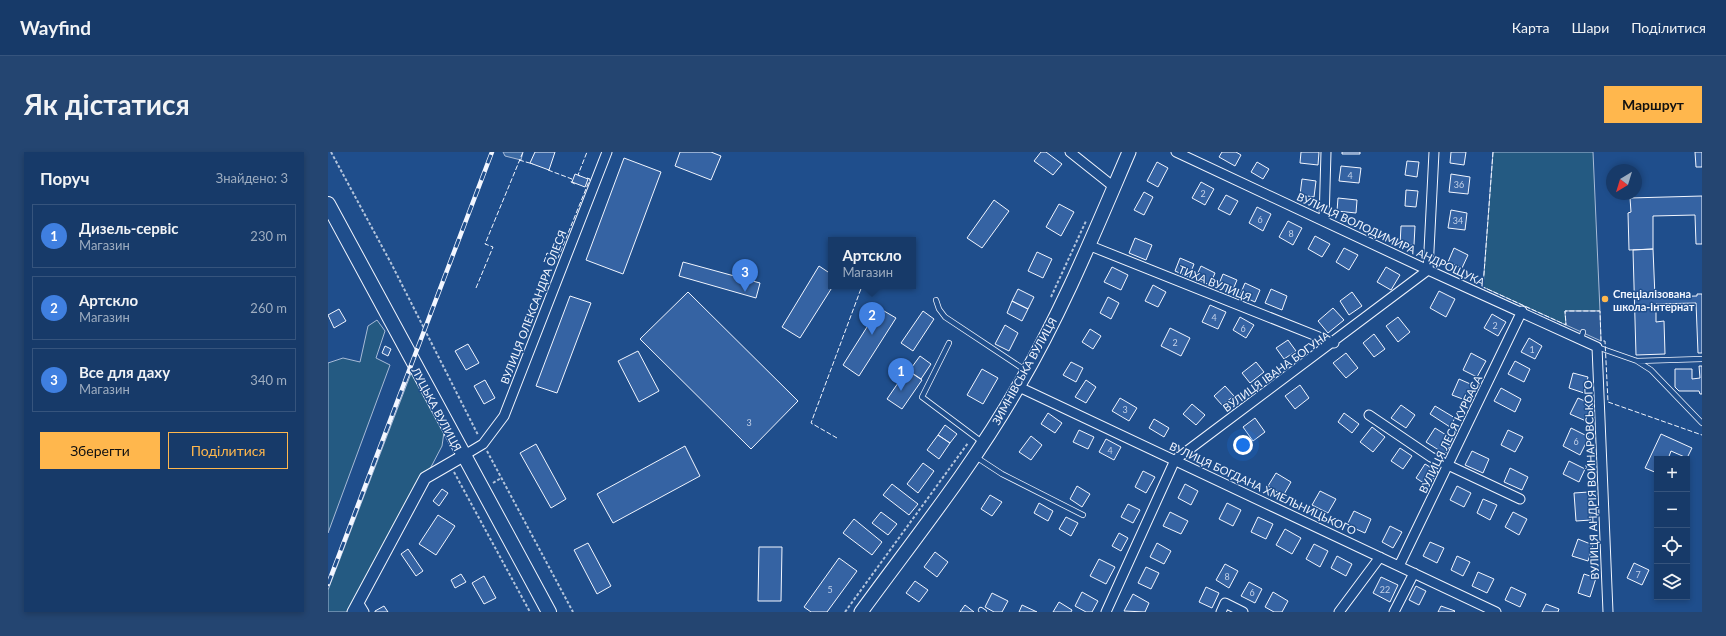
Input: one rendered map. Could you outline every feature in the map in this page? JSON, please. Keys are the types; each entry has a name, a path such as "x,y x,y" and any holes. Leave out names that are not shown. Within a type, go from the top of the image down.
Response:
{"main road":[{"name":"ЗИМНІВСЬКА ВУЛИЦЯ","path":"861,612 974,456 979,439 1019,387 1062,303 1129,152"},
{"name":"ЛУЦЬКА ВУЛИЦЯ","path":"328,204 548,612"}],"street":[{"name":"ВУЛИЦЯ ОЛЕКСАНДРА ОЛЕСЯ","path":"463,456 483,444 504,416 607,152"},
{"path":"1070,152 1114,187"},
{"name":"ВУЛИЦЯ ВОЛОДИМИРА АНДРОЩУКА","path":"1176,152 1428,270 1582,336 1597,347"},
{"path":"1324,221 1326,152"},
{"path":"1428,270 1434,152"},
{"name":"ТИХА ВУЛИЦЯ","path":"1088,245 1334,342"},
{"name":"ВУЛИЦЯ ІВАНА БОГУНА","path":"1106,612 1175,460 1428,270"},
{"name":"ВУЛИЦЯ ЛЕСЯ КУРБАСА","path":"1399,566 1522,311"},
{"name":"ВУЛИЦЯ АНДРІЯ ВОЙНАРОВСЬКОГО","path":"1597,347 1608,612"},
{"name":"ВУЛИЦЯ БОГДАНА ХМЕЛЬНИЦЬКОГО","path":"1019,387 1496,612"},
{"path":"1369,415 1431,457 1520,499"},
{"path":"358,609 425,478 463,456"},
{"path":"1340,612 1380,557"},
{"path":"1394,612 1414,573"},
{"path":"1221,612 1225,603 1243,612"}],"lane":[{"path":"936,300 939,310 945,317 1027,371"},
{"path":"949,343 922,397 979,439"},
{"path":"1597,347 1637,361 1650,370 1702,423"},
{"path":"1637,361 1702,359"},
{"path":"974,456 1002,474 1083,515"}],"path":[{"path":"331,152 392,265 483,444 573,612"},
{"path":"1050,300 1089,214"},
{"path":"845,612 979,439"},
{"path":"450,464 530,612"}],"shaded area":[{"path":"503,152 523,152 521,160 505,156"},
{"path":"1493,152 1593,152 1600,311 1565,311 1566,325 1483,287"},
{"path":"1565,311 1600,311 1601,341 1566,325"},
{"path":"377,320 385,331 376,358 390,365 328,533 328,363 343,358 360,362 368,326"},
{"path":"413,368 444,432 442,446 355,612 328,612 328,590"}],"building":[{"path":"535,152 555,152 549,170 530,163"},
{"path":"680,152 711,152 721,156 711,180 675,166"},
{"path":"1041,152 1046,152 1062,164 1053,175 1034,161"},
{"path":"1222,152 1236,152 1241,155 1235,166 1219,157"},
{"path":"1301,152 1319,152 1318,165 1300,163"},
{"path":"1342,152 1360,152 1360,154 1342,154"},
{"path":"1451,152 1466,152 1464,165 1450,163"},
{"path":"1695,152 1702,152 1702,167 1696,167"},
{"path":"624,158 661,172 623,274 586,260"},
{"path":"1407,161 1419,162 1417,177 1405,175"},
{"path":"1157,162 1168,168 1158,187 1147,181"},
{"path":"1257,162 1269,169 1263,179 1251,172"},
{"path":"1341,166 1361,168 1359,183 1339,181"},
{"path":"575,174 588,179 585,187 572,182"},
{"path":"1451,174 1470,177 1468,194 1449,192"},
{"path":"1302,179 1316,181 1314,197 1300,195"},
{"path":"1201,182 1214,189 1205,205 1192,198"},
{"path":"1406,190 1418,191 1416,207 1405,206"},
{"path":"1144,192 1153,197 1144,215 1134,210"},
{"path":"1226,195 1238,201 1230,215 1218,209"},
{"path":"1702,196 1702,244 1696,244 1695,215 1653,216 1653,249 1629,250 1628,213 1631,212 1630,200 1642,200 1642,198"},
{"path":"1338,198 1357,200 1356,213 1337,211"},
{"path":"994,200 1009,211 982,248 967,238"},
{"path":"1059,204 1074,212 1061,236 1046,227"},
{"path":"1257,207 1271,214 1263,231 1249,223"},
{"path":"1451,210 1467,213 1465,230 1448,228"},
{"path":"1288,221 1302,228 1293,245 1279,237"},
{"path":"1401,226 1415,226 1414,245 1400,245"},
{"path":"1315,236 1330,244 1322,257 1308,249"},
{"path":"1135,238 1152,245 1146,260 1129,253"},
{"path":"1344,248 1358,255 1349,270 1336,262"},
{"path":"1454,248 1468,255 1462,268 1448,262"},
{"path":"1653,249 1655,297 1697,296 1697,294 1702,294 1702,353 1698,353 1696,303 1656,304 1656,322 1664,321 1665,354 1636,355 1633,250"},
{"path":"1037,252 1052,259 1043,278 1028,271"},
{"path":"1180,258 1194,264 1189,277 1175,271"},
{"path":"683,262 760,283 756,298 679,276"},
{"path":"819,266 828,272 828,289 831,289 800,338 782,327"},
{"path":"1201,266 1215,273 1210,285 1195,279"},
{"path":"1112,267 1128,275 1121,290 1104,282"},
{"path":"1386,267 1400,275 1391,290 1377,282"},
{"path":"1223,274 1237,280 1232,292 1218,286"},
{"path":"1245,283 1260,290 1255,302 1240,295"},
{"path":"1153,285 1166,292 1158,307 1145,301"},
{"path":"1018,289 1034,297 1028,309 1012,301"},
{"path":"1271,289 1287,296 1282,310 1265,303"},
{"path":"1439,291 1455,299 1446,317 1430,308"},
{"path":"688,292 798,401 751,449 640,339"},
{"path":"1352,292 1362,306 1349,315 1340,301"},
{"path":"570,296 591,303 557,393 536,386"},
{"path":"1108,297 1119,303 1111,319 1100,313"},
{"path":"1012,301 1028,309 1022,321 1007,313"},
{"path":"1210,305 1226,312 1218,329 1202,322"},
{"path":"879,308 896,318 859,376 843,365"},
{"path":"1333,308 1344,320 1328,333 1318,321"},
{"path":"339,309 346,321 334,328 328,315"},
{"path":"923,311 934,319 913,351 901,343"},
{"path":"1492,314 1506,322 1498,336 1484,328"},
{"path":"1240,317 1254,325 1246,338 1233,330"},
{"path":"1398,317 1410,332 1398,342 1386,326"},
{"path":"1005,325 1018,333 1009,351 995,344"},
{"path":"1170,328 1190,338 1181,356 1161,346"},
{"path":"1090,329 1101,336 1093,349 1082,342"},
{"path":"1374,334 1385,349 1374,357 1363,343"},
{"path":"1529,338 1542,346 1535,359 1521,352"},
{"path":"1288,340 1296,351 1284,359 1276,348"},
{"path":"468,344 479,363 466,370 455,351"},
{"path":"385,346 391,349 388,356 382,353"},
{"path":"638,351 659,391 639,402 618,361"},
{"path":"1346,353 1358,368 1346,378 1333,363"},
{"path":"1471,353 1486,361 1477,377 1463,370"},
{"path":"920,356 931,364 921,379 909,371"},
{"path":"1515,361 1530,369 1524,382 1508,374"},
{"path":"1071,362 1083,368 1076,382 1063,375"},
{"path":"1256,362 1264,372 1250,383 1242,373"},
{"path":"1699,366 1702,366 1702,394 1700,394 1699,391 1679,391 1675,387 1675,369 1692,369 1692,379 1700,378"},
{"path":"982,369 998,378 983,404 967,395"},
{"path":"907,370 922,380 902,409 887,399"},
{"path":"1573,373 1588,377 1584,393 1569,388"},
{"path":"1459,379 1475,386 1468,401 1452,395"},
{"path":"485,380 495,398 484,404 474,386"},
{"path":"1086,380 1096,387 1086,403 1075,397"},
{"path":"1300,385 1309,398 1295,409 1285,396"},
{"path":"1225,386 1234,396 1222,405 1214,396"},
{"path":"1501,388 1521,399 1515,412 1494,401"},
{"path":"1120,398 1137,408 1129,421 1112,411"},
{"path":"1578,398 1593,405 1586,421 1570,414"},
{"path":"1192,404 1205,415 1196,425 1183,414"},
{"path":"1401,405 1415,415 1406,428 1391,418"},
{"path":"1435,406 1455,418 1450,427 1430,414"},
{"path":"1048,413 1062,423 1055,433 1041,424"},
{"path":"1344,413 1359,424 1352,433 1338,422"},
{"path":"1255,418 1265,432 1253,441 1243,427"},
{"path":"1154,419 1169,428 1164,437 1149,428"},
{"path":"945,425 957,434 950,443 938,435"},
{"path":"1372,427 1385,437 1373,452 1360,442"},
{"path":"1435,428 1454,440 1445,454 1426,442"},
{"path":"1571,428 1589,437 1580,455 1563,446"},
{"path":"1079,430 1094,437 1088,449 1073,442"},
{"path":"1508,430 1523,437 1515,452 1501,445"},
{"path":"1661,434 1692,448 1688,456 1682,456 1671,451 1669,456 1654,456 1654,472 1645,468"},
{"path":"938,435 950,443 939,459 927,450"},
{"path":"1031,436 1042,445 1031,460 1019,452"},
{"path":"1106,439 1121,447 1114,460 1099,452"},
{"path":"536,444 566,499 551,508 520,453"},
{"path":"685,446 700,476 613,523 597,494"},
{"path":"1400,448 1412,456 1403,469 1391,461"},
{"path":"1472,451 1489,459 1483,473 1465,465"},
{"path":"1569,461 1585,469 1579,482 1563,474"},
{"path":"923,463 934,471 918,493 907,484"},
{"path":"1425,464 1438,472 1428,486 1416,478"},
{"path":"1510,468 1528,477 1522,490 1504,482"},
{"path":"1143,471 1155,477 1146,493 1135,487"},
{"path":"1276,473 1291,482 1283,496 1268,486"},
{"path":"892,484 918,504 909,515 883,495"},
{"path":"1185,484 1198,491 1191,505 1178,498"},
{"path":"1077,486 1090,494 1082,507 1070,499"},
{"path":"1457,486 1471,493 1464,507 1450,500"},
{"path":"442,489 448,493 439,506 433,501"},
{"path":"1320,491 1336,499 1328,513 1312,505"},
{"path":"1589,492 1591,520 1576,521 1574,493"},
{"path":"990,495 1002,502 992,516 981,509"},
{"path":"1483,499 1497,505 1490,520 1477,513"},
{"path":"1039,503 1053,511 1048,521 1034,513"},
{"path":"1227,503 1241,510 1233,526 1219,519"},
{"path":"1128,504 1140,510 1133,523 1121,517"},
{"path":"1354,511 1371,519 1365,533 1347,525"},
{"path":"881,512 897,524 888,535 872,523"},
{"path":"1170,512 1188,521 1181,534 1163,526"},
{"path":"1513,512 1527,519 1519,535 1505,527"},
{"path":"438,515 455,526 436,555 419,544"},
{"path":"1066,517 1078,523 1071,536 1059,529"},
{"path":"1258,517 1273,524 1266,539 1251,532"},
{"path":"854,519 882,542 872,555 843,533"},
{"path":"1390,526 1402,532 1393,548 1382,542"},
{"path":"1285,529 1301,538 1292,554 1276,545"},
{"path":"1119,533 1128,538 1121,551 1112,546"},
{"path":"1578,539 1593,545 1588,561 1572,556"},
{"path":"1430,542 1444,548 1437,563 1423,556"},
{"path":"588,543 611,586 597,594 574,550"},
{"path":"1157,543 1171,551 1164,564 1150,557"},
{"path":"1314,544 1328,551 1320,567 1306,559"},
{"path":"759,547 782,547 781,601 758,601"},
{"path":"408,549 423,571 416,576 401,554"},
{"path":"935,552 948,562 937,577 924,567"},
{"path":"1337,556 1352,564 1346,576 1331,568"},
{"path":"1457,556 1470,562 1463,576 1451,570"},
{"path":"839,558 857,571 827,612 811,612 804,607"},
{"path":"1099,559 1115,567 1106,584 1090,576"},
{"path":"1634,563 1649,570 1642,585 1627,578"},
{"path":"1225,564 1238,571 1229,588 1216,580"},
{"path":"1146,567 1159,573 1151,589 1138,583"},
{"path":"1478,572 1494,579 1487,593 1472,586"},
{"path":"461,574 466,582 455,588 451,580"},
{"path":"1584,574 1596,578 1590,597 1578,593"},
{"path":"484,576 496,598 484,604 472,583"},
{"path":"1381,577 1398,585 1390,602 1373,593"},
{"path":"915,581 928,590 919,602 906,593"},
{"path":"1249,582 1262,589 1255,603 1241,596"},
{"path":"1416,586 1426,591 1419,605 1409,600"},
{"path":"1206,587 1219,593 1212,608 1199,602"},
{"path":"1511,587 1526,594 1520,607 1505,600"},
{"path":"1082,592 1098,601 1092,612 1086,612 1075,606"},
{"path":"1273,592 1288,601 1282,612 1274,612 1265,607"},
{"path":"992,593 1008,601 1002,612 994,612 985,607"},
{"path":"1133,594 1149,603 1145,612 1124,611"},
{"path":"1059,602 1072,610 1071,612 1053,612"},
{"path":"1546,604 1559,609 1558,612 1542,612"},
{"path":"965,605 974,612 960,612"},
{"path":"1022,605 1037,612 1019,612"},
{"path":"384,606 388,612 375,612 375,611"},
{"path":"1441,606 1455,611 1438,612"}],"railway":[{"path":"328,584 492,152"}],"fence":[{"path":"476,288 493,247 485,244 523,152"},
{"path":"580,176 578,175 587,152"},
{"path":"1493,152 1483,287 1566,325 1565,311 1600,311 1601,341 1605,341 1608,402 1702,435"},
{"path":"519,160 533,164"},
{"path":"548,170 572,179 571,182 575,184"},
{"path":"544,262 547,253 558,258 590,179 587,178"},
{"path":"837,438 811,423 861,289"}],"place":[{"name":"Все для даху","path":"745,292"},
{"name":"Спеціалізована школа-інтернат","path":"1605,299"},
{"name":"Артскло","path":"872,335"},
{"name":"Дизель-сервіс","path":"901,391"}]}
